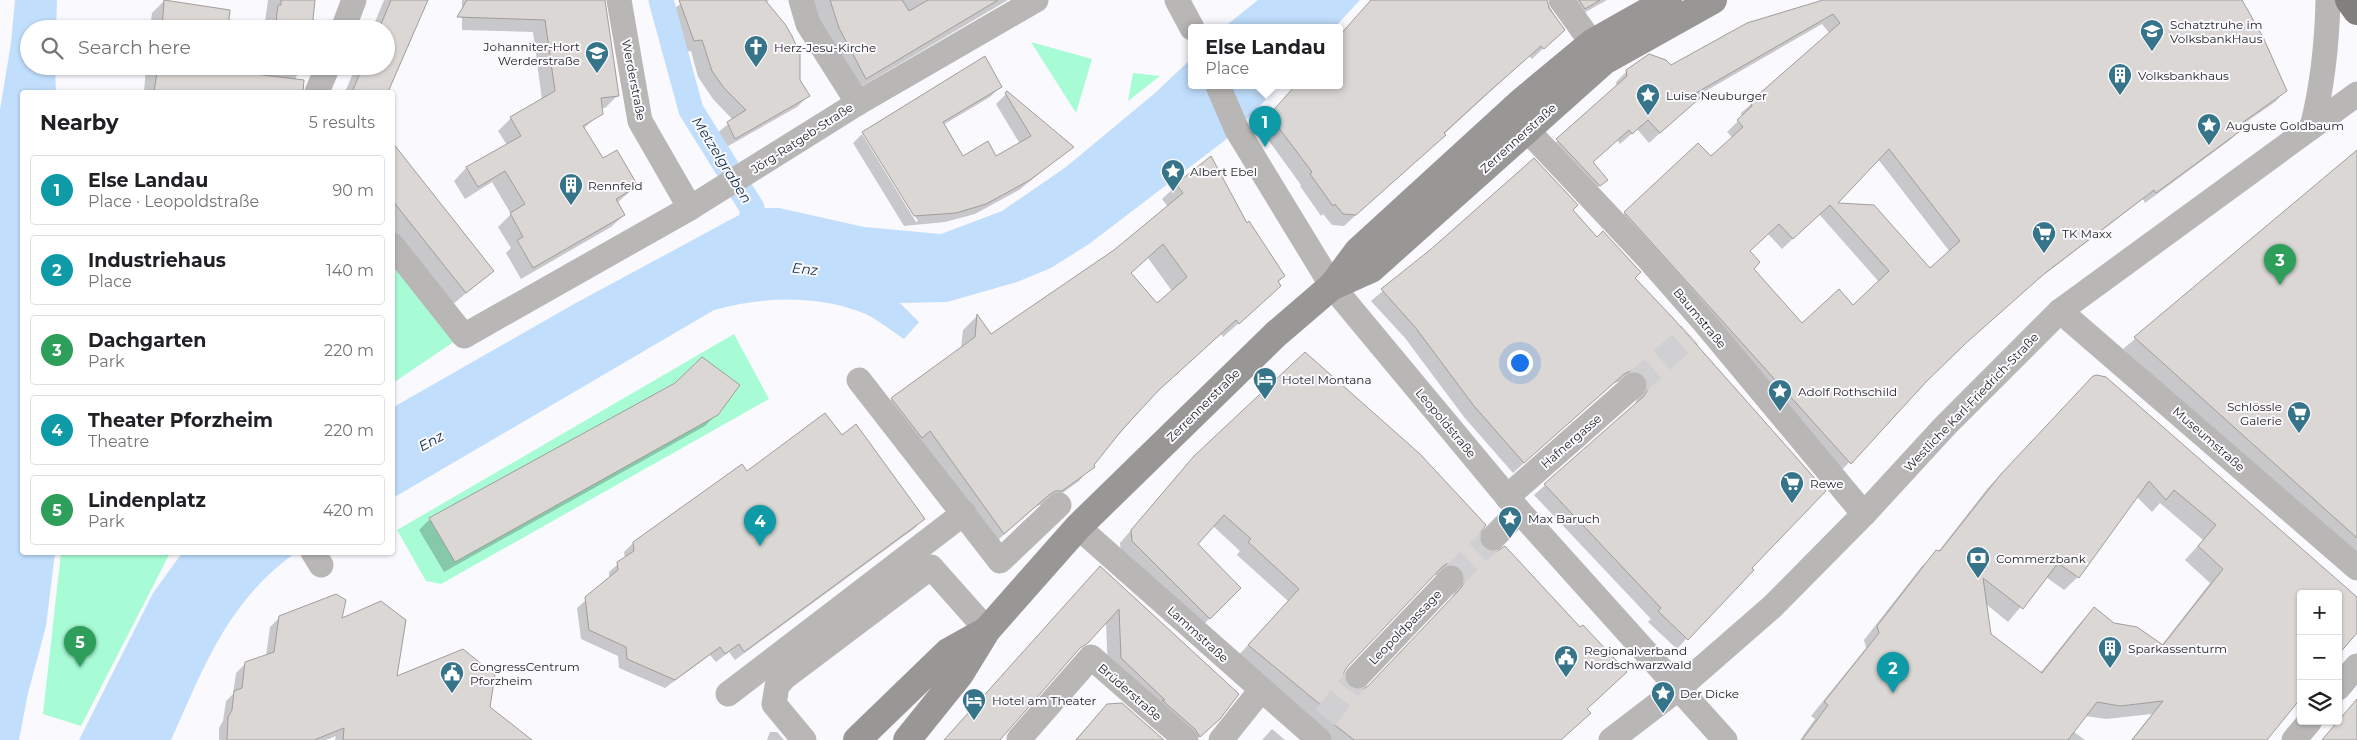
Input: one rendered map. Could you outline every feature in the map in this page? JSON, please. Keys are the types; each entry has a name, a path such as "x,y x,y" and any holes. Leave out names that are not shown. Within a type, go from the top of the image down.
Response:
{"main road":[{"name":"Zerrennerstraße","path":"987,630 1078,527 1276,334 1332,286 1358,251 1521,102 1592,43 1668,0"},
{"name":"Zerrennerstraße","path":"1332,286 1371,269 1604,61 1713,0"},
{"path":"2349,0 2357,11"},
{"path":"857,740 948,652 987,630"},
{"path":"907,740 960,674 987,630"}],"street":[{"path":"346,20 354,0"},
{"name":"Werderstraße","path":"619,0 640,121 697,204"},
{"path":"802,0 808,24 858,103"},
{"name":"Jörg-Ratgeb-Straße","path":"395,249 464,336 697,204 858,103 1036,0"},
{"path":"1178,0 1190,24"},
{"path":"1561,0 1592,43"},
{"path":"2312,126 2322,89 2326,57 2328,0"},
{"path":"318,90 324,75"},
{"name":"Leopoldstraße","path":"1219,89 1239,133 1332,286 1513,504 1725,740"},
{"name":"Westliche Karl-Friedrich-Straße","path":"1611,740 1679,688 1772,607 1864,514 1945,426 2060,311 2357,94"},
{"name":"Baumstraße","path":"1527,130 1647,257 1697,328 1864,514"},
{"name":"Museumstraße","path":"2060,311 2357,568"},
{"path":"859,380 964,512 1000,561 1059,505"},
{"name":"Hafnergasse","path":"1513,504 1634,385"},
{"path":"1494,538 1513,504"},
{"path":"728,694 964,512"},
{"name":"Lammstraße","path":"1078,527 1261,690 1318,730"},
{"path":"804,740 774,704 777,686 931,567 987,630"},
{"name":"Leopoldpassage","path":"1358,676 1451,578"},
{"name":"Brüderstraße","path":"1020,740 1047,705 1091,657 1186,740"},
{"path":"2342,683 2357,666"},
{"path":"1221,740 1261,690"},
{"path":"2294,740 2307,725"}],"green space":[{"path":"1031,42 1092,59 1076,113"},
{"path":"1133,73 1160,76 1128,101"},
{"path":"395,256 461,337 395,382"},
{"path":"734,334 769,399 441,584 426,581 397,530"},
{"path":"61,555 169,555 81,726 43,714"}],"water":[{"path":"15,0 57,0 56,20 20,20 20,75 55,75 56,90 20,90 20,555 55,555 46,626 28,693 19,740 0,740 0,110 11,43"},
{"path":"1258,0 1360,0 1338,24 1228,24"},
{"name":"Enz","path":"1188,62 1188,89 1277,89 1224,141 1089,244 1051,268 1017,282 947,302 900,303 919,322 904,339 864,313 823,302 768,300 714,310 395,497 395,406 574,304 752,208 779,208 864,227 941,234 1002,211 1066,167 1155,93"},
{"path":"181,555 293,555 272,572 235,614 207,662 171,740 79,740 153,593"}],"building":[{"path":"164,0 230,10 229,20 163,20"},
{"path":"281,0 315,0 313,20 276,20 278,5 281,5"},
{"path":"391,0 428,0 389,90 353,90 359,75 395,75 395,20 383,20"},
{"path":"467,0 605,0 619,96 601,98 603,114 583,126 603,158 617,150 638,186 616,199 625,215 533,268 517,240 523,237 510,213 525,204 505,171 478,187 466,167 521,136 510,117 555,91 545,20 457,17"},
{"name":"Herz-Jesu-Kirche","path":"679,0 765,0 785,24 792,36 800,54 800,80 810,96 735,139 727,122 746,110 724,88 712,71 702,40 694,41"},
{"path":"830,0 902,0 909,11 928,0 998,0 866,79 839,28"},
{"path":"1371,0 1547,0 1549,8 1565,30 1544,49 1541,46 1491,90 1444,133 1446,135 1356,215 1343,214 1335,204 1333,206 1310,174 1312,172 1269,115 1292,89 1343,89 1343,32"},
{"path":"1579,0 1600,0 1585,9"},
{"path":"1823,0 2242,0 2263,37 2287,91 2239,125 2243,129 2156,193 2154,190 2044,274 1965,344 1926,382 1851,464 1624,212 1698,143 1711,156 1743,127 1737,120 1752,106 1751,101 1840,23 1833,14 1696,93 1700,98 1660,133 1648,120 1632,134 1629,130 1593,162 1608,180 1600,186 1556,139 1627,76 1626,70 1649,54 1666,60 1671,65 1747,23","holes":["1889,149 1960,241 1930,268 1874,205 1838,203","1830,205 1889,271 1853,305 1839,289 1802,323 1754,269 1760,262 1750,251 1779,224 1793,239"]},
{"path":"985,56 1002,87 943,122 963,156 988,141 996,156 1031,136 1005,93 1007,91 1074,147 1030,180 986,204 956,213 914,216 862,132"},
{"path":"157,75 263,75 304,80 303,90 154,90"},
{"path":"395,146 494,271 466,293 395,204"},
{"name":"Schlössle Galerie","path":"2357,150 2357,538 2134,337"},
{"path":"1211,156 1247,223 1249,221 1285,276 1278,281 1281,286 1239,324 1236,320 1159,390 1122,430 1094,465 1095,467 1062,491 1055,491 1049,495 1004,534 930,431 922,438 891,398 975,337 977,314 991,334 1114,250 1183,193 1176,184","holes":["1163,244 1187,277 1157,303 1131,273"]},
{"path":"1534,158 1578,205 1573,210 1597,237 1603,231 1641,272 1635,278 1673,318 1826,491 1752,568 1754,570 1688,640 1658,611 1661,608 1544,484 1644,396 1648,389 1648,382 1645,376 1638,371 1624,374 1524,463 1474,406 1415,327 1381,289 1430,250"},
{"path":"1305,352 1420,454 1486,525 1479,535 1479,542 1483,548 1489,552 1496,552 1505,546 1580,627 1583,625 1627,672 1587,709 1591,713 1561,740 1354,740 1317,711 1322,706 1248,645 1299,589 1248,542 1251,539 1224,515 1198,544 1241,588 1210,619 1132,541 1131,530 1194,456","holes":["1446,564 1455,564 1465,574 1465,581 1461,588 1368,686 1362,690 1354,690 1348,687 1344,680 1344,672 1348,666 1441,568"]},
{"path":"702,357 740,385 718,415 455,562 429,518 675,383"},
{"path":"2093,376 2106,377 2357,597 2357,633 2342,650 2342,590 2297,590 2297,703 2267,740 2132,740 2163,701 2120,706 2097,702 2068,740 1802,740 1828,705 1824,702 1879,633 1877,626 1936,550 1940,551 2001,474","holes":["2149,481 2166,500 2174,490 2216,525 2198,546 2223,569 2163,645 2137,627 2114,623 2094,607 2042,673 1991,634 1983,578 2023,609 2058,563 2079,578"]},
{"path":"825,413 842,435 856,424 925,519 744,652 739,644 725,654 720,647 675,680 627,659 626,647 589,630 585,597 618,570 617,562 634,551 633,542 742,464 747,471"},
{"path":"1100,566 1239,694 1220,719 1200,737 1195,729 1162,700 1165,700 1121,658 1119,609 1088,643 1080,648 1000,740 944,740"},
{"path":"336,594 346,600 342,618 381,601 406,620 397,676 463,649 495,675 490,707 532,740 343,740 344,728 314,740 227,740 228,717 232,710 234,691 242,688 245,662 274,652 279,616"},
{"path":"2357,699 2357,740 2322,740 2335,725 2342,725 2342,716"},
{"path":"1122,703 1164,740 1076,740 1107,704"}],"waterway":[{"name":"Metzelgraben","path":"661,0 691,110 752,208 752,241"}],"tunnel":[{"path":"1634,385 1690,335"},
{"path":"1451,578 1493,538"},
{"path":"1325,718 1358,676"}],"place":[{"name":"Schatztruhe im VolksbankHaus","path":"2152,52"},
{"name":"Herz-Jesu-Kirche","path":"756,68"},
{"name":"Johanniter-Hort Werderstraße","path":"597,74"},
{"name":"Volksbankhaus","path":"2120,96"},
{"name":"Luise Neuburger","path":"1648,116"},
{"name":"Auguste Goldbaum","path":"2209,146"},
{"name":"Else Landau","path":"1265,147"},
{"name":"Albert Ebel","path":"1173,192"},
{"name":"Rennfeld","path":"571,206"},
{"name":"TK Maxx","path":"2044,254"},
{"name":"Dachgarten","path":"2280,285"},
{"name":"Hotel Montana","path":"1265,400"},
{"name":"Adolf Rothschild","path":"1780,412"},
{"name":"Schlössle Galerie","path":"2299,434"},
{"name":"Rewe","path":"1792,504"},
{"name":"Max Baruch","path":"1510,539"},
{"name":"Theater Pforzheim","path":"760,546"},
{"name":"Commerzbank","path":"1978,579"},
{"name":"Lindenplatz","path":"80,667"},
{"name":"Sparkassenturm","path":"2110,669"},
{"name":"Regionalverband Nordschwarzwald","path":"1566,678"},
{"name":"Industriehaus","path":"1893,693"},
{"name":"CongressCentrum Pforzheim","path":"452,694"},
{"name":"Der Dicke","path":"1663,714"},
{"name":"Hotel am Theater","path":"974,721"}]}
